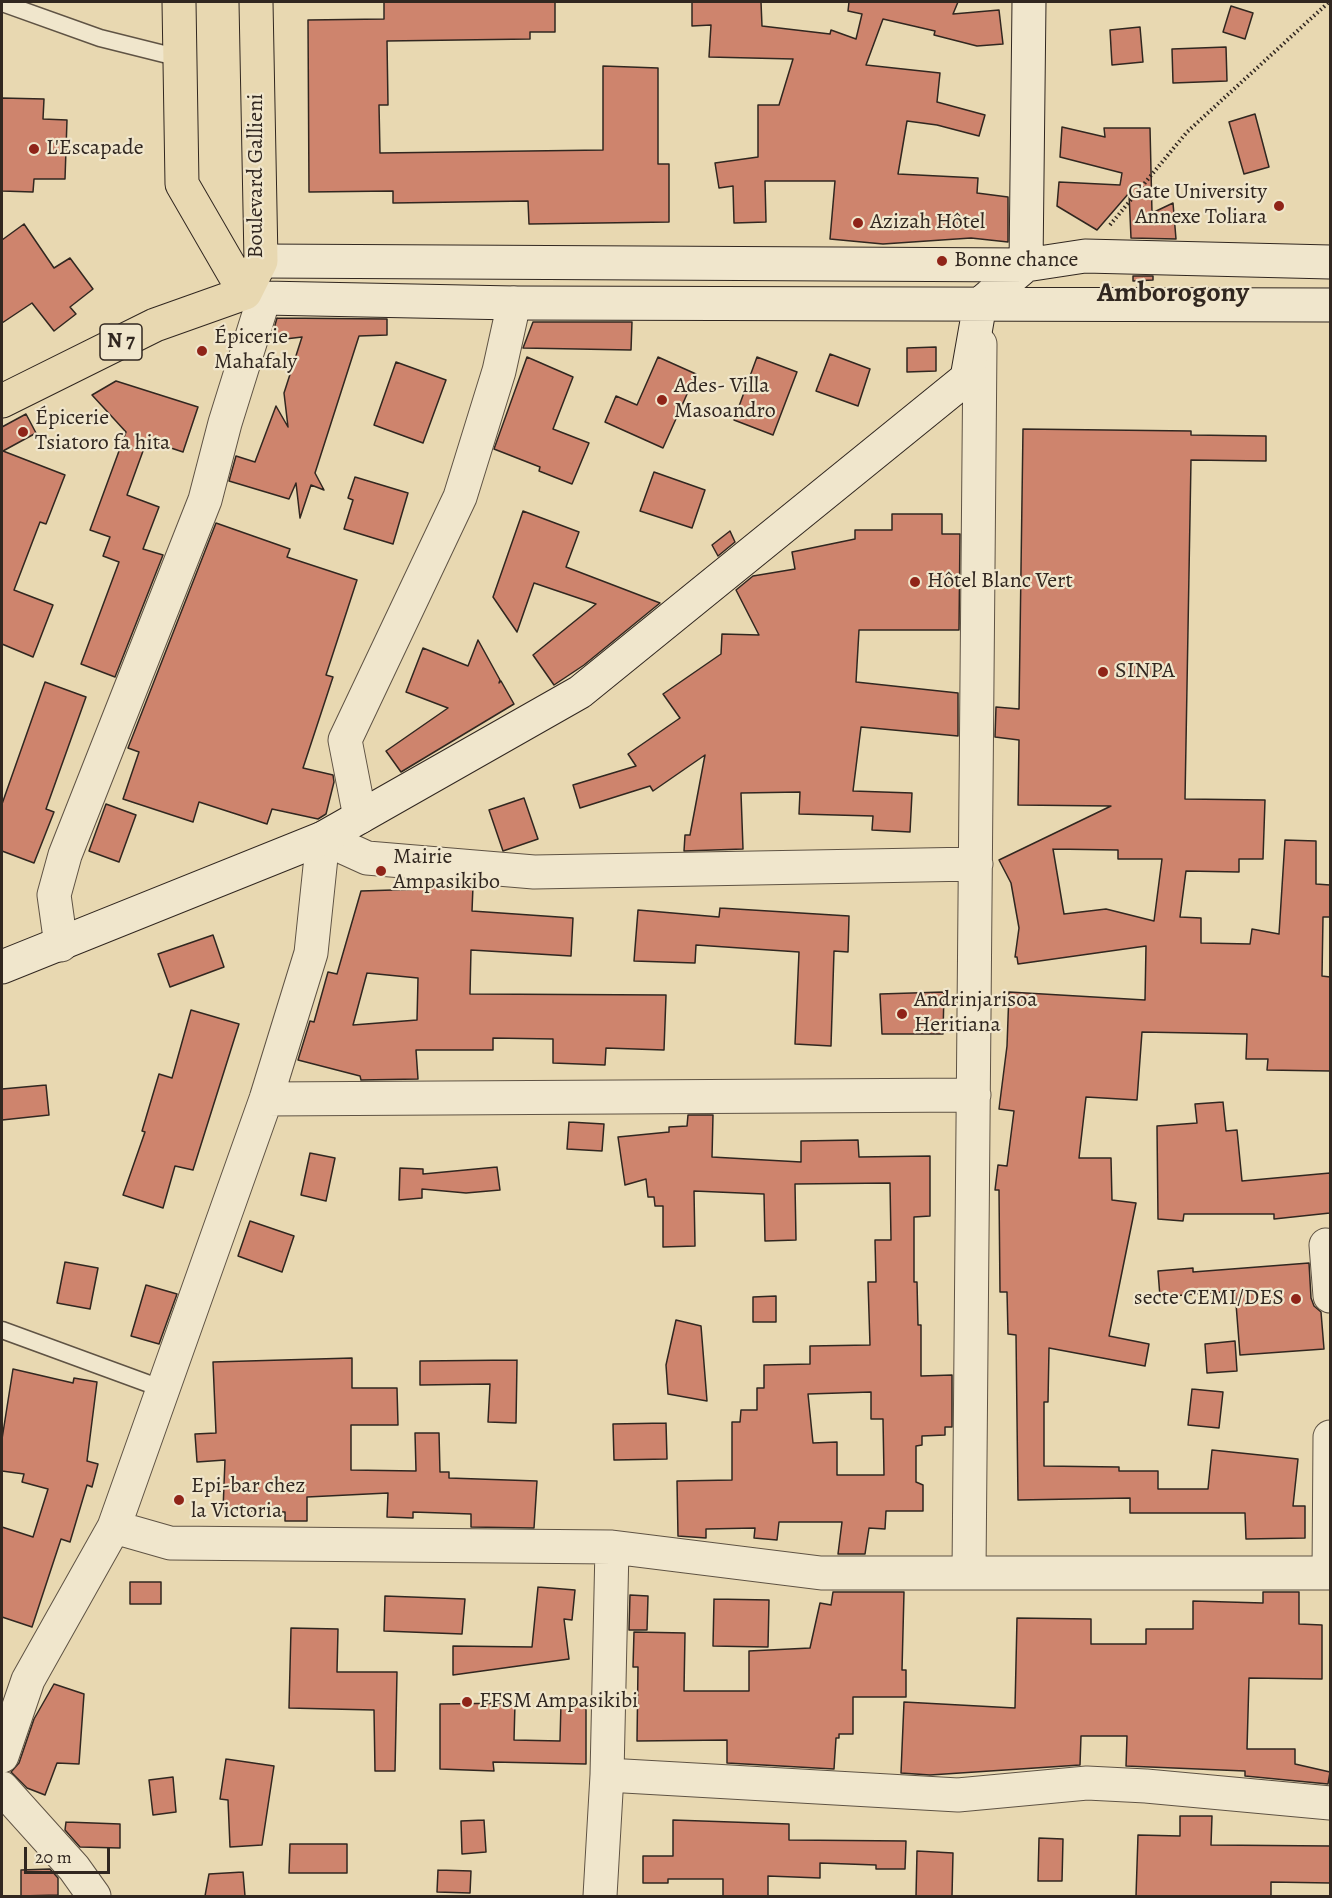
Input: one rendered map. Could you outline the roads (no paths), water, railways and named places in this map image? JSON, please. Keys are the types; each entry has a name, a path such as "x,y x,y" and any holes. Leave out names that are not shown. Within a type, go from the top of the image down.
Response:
{"main road":[{"name":"Boulevard Gallieni","path":"179,2 182,184 255,296"},
{"name":"Boulevard Gallieni","path":"255,296 261,261 256,2"},
{"name":"N 7","path":"2,401 155,325 255,296"}],"street":[{"path":"2,967 323,838 580,692 967,378 981,304 1026,265 1029,2"},
{"path":"261,261 1026,265 1085,256 1330,262"},
{"path":"61,945 54,895 65,855 205,500 255,296 514,303 1330,305"},
{"path":"360,817 345,740 460,497 499,371 514,303"},
{"path":"969,1572 981,304"},
{"path":"323,838 367,858 534,872 976,864"},
{"path":"2,1756 28,1680 114,1527 266,1099 311,953 323,838"},
{"path":"266,1099 974,1095"},
{"path":"1326,1245 1330,1296"},
{"path":"114,1527 170,1544 612,1547 821,1573 1330,1573 1330,1437"},
{"path":"600,1896 608,1775 612,1547"},
{"path":"608,1775 958,1795 1087,1784 1122,1785 1330,1803"},
{"path":"2,1788 74,1868 94,1896"}],"lane":[{"path":"2,3 100,38 180,58"},
{"path":"2,1330 163,1389"}],"place":[{"name":"L'Escapade","path":"34,149"},
{"name":"Gate University Annexe Toliara","path":"1279,206"},
{"name":"Azizah Hôtel","path":"858,223"},
{"name":"Bonne chance","path":"942,261"},
{"name":"Épicerie Mahafaly","path":"202,351"},
{"name":"Ades- Villa Masoandro","path":"662,400"},
{"name":"Épicerie Tsiatoro fa hita","path":"23,432"},
{"name":"Hôtel Blanc Vert","path":"915,582"},
{"name":"SINPA","path":"1103,672"},
{"name":"Mairie Ampasikibo","path":"381,871"},
{"name":"Andrinjarisoa Heritiana","path":"902,1014"},
{"name":"secte CEMI/DES","path":"1296,1299"},
{"name":"Epi-bar chez la Victoria","path":"179,1500"},
{"name":"FFSM Ampasikibi","path":"467,1702"}],"district":[{"name":"Amborogony","path":"1173,294"}]}
